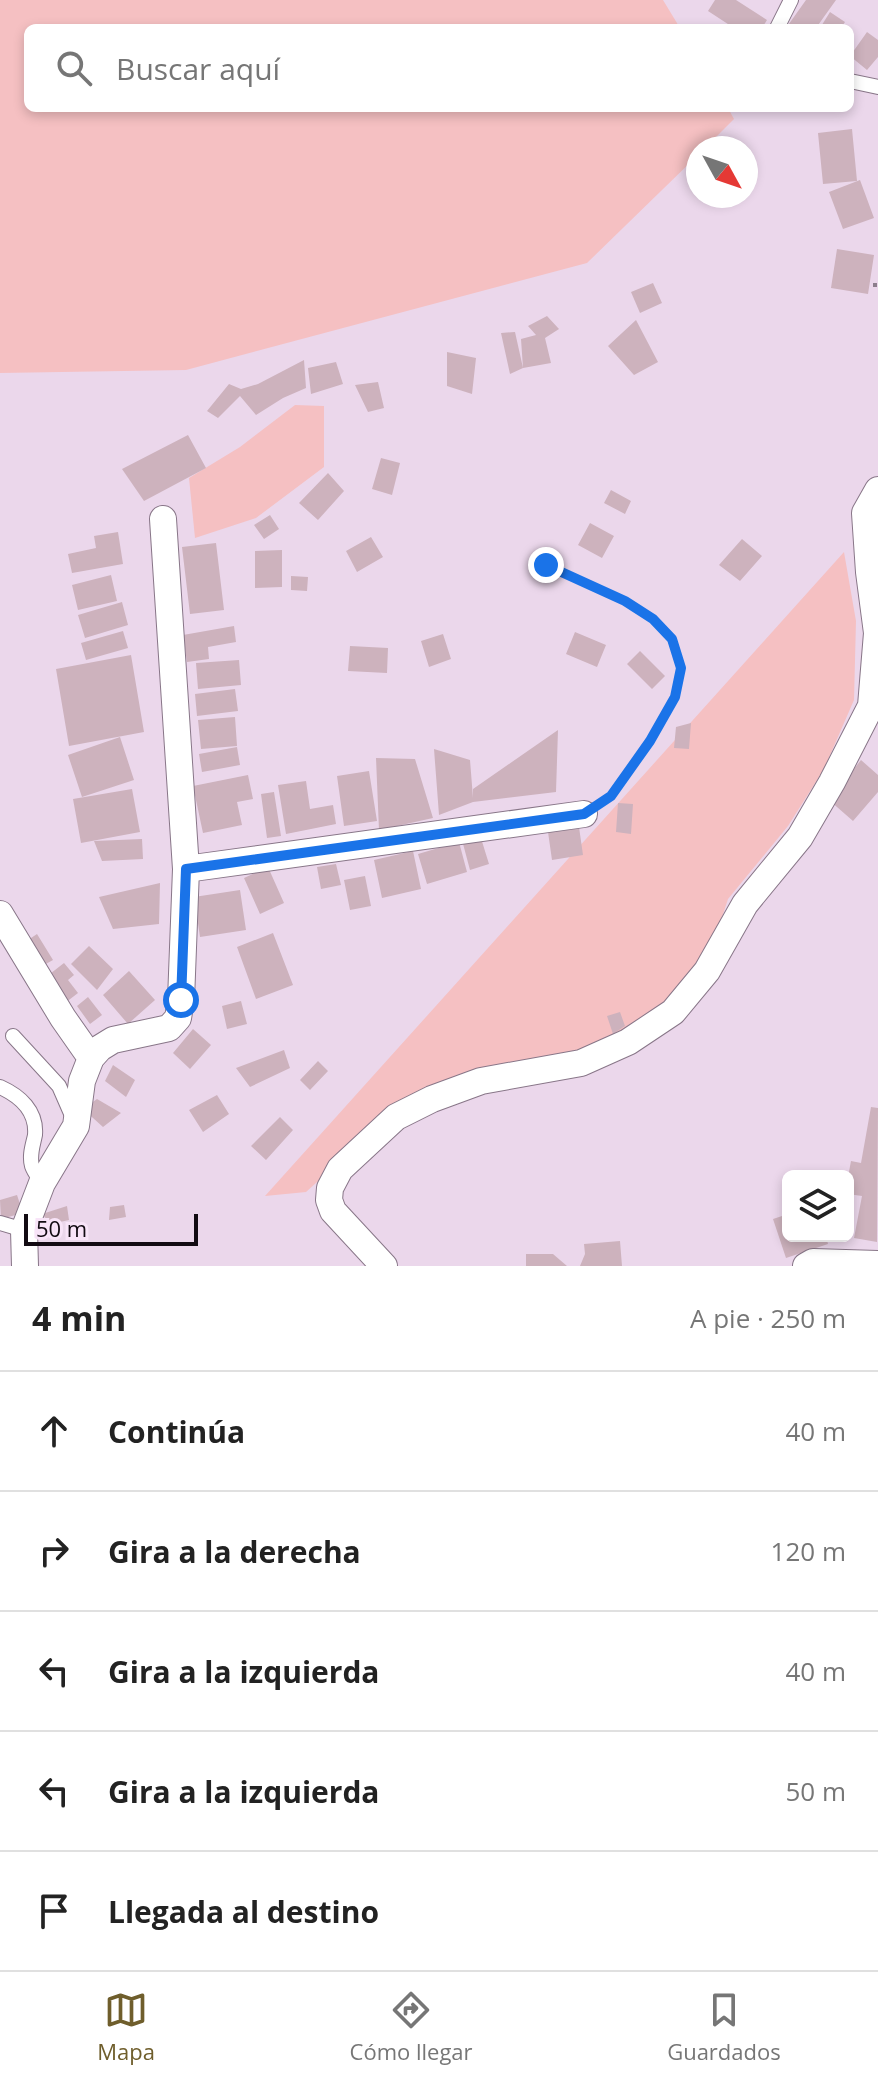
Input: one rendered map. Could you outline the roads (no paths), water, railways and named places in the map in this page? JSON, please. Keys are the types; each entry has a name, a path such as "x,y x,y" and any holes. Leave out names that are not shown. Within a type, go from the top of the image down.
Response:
{"street":[{"path":"384,1266 333,1211 329,1200 330,1188 340,1169 396,1117 432,1099 481,1081 581,1063 628,1042 673,1012 707,971 745,904 800,837 871,706 877,633 865,513 878,490"},
{"path":"25,1266 12,1227 76,1126 82,1081 91,1058 113,1040 169,1028 178,1018 186,869 163,519"},
{"path":"186,869 584,814"},
{"path":"0,914 91,1058"},
{"path":"806,1266 813,1262 878,1264"}],"lane":[{"path":"779,24 791,0"},
{"path":"854,82 878,87"},
{"path":"13,1036 59,1086 76,1126"},
{"path":"0,1087 24,1100 35,1120 32,1168 42,1183"}]}
